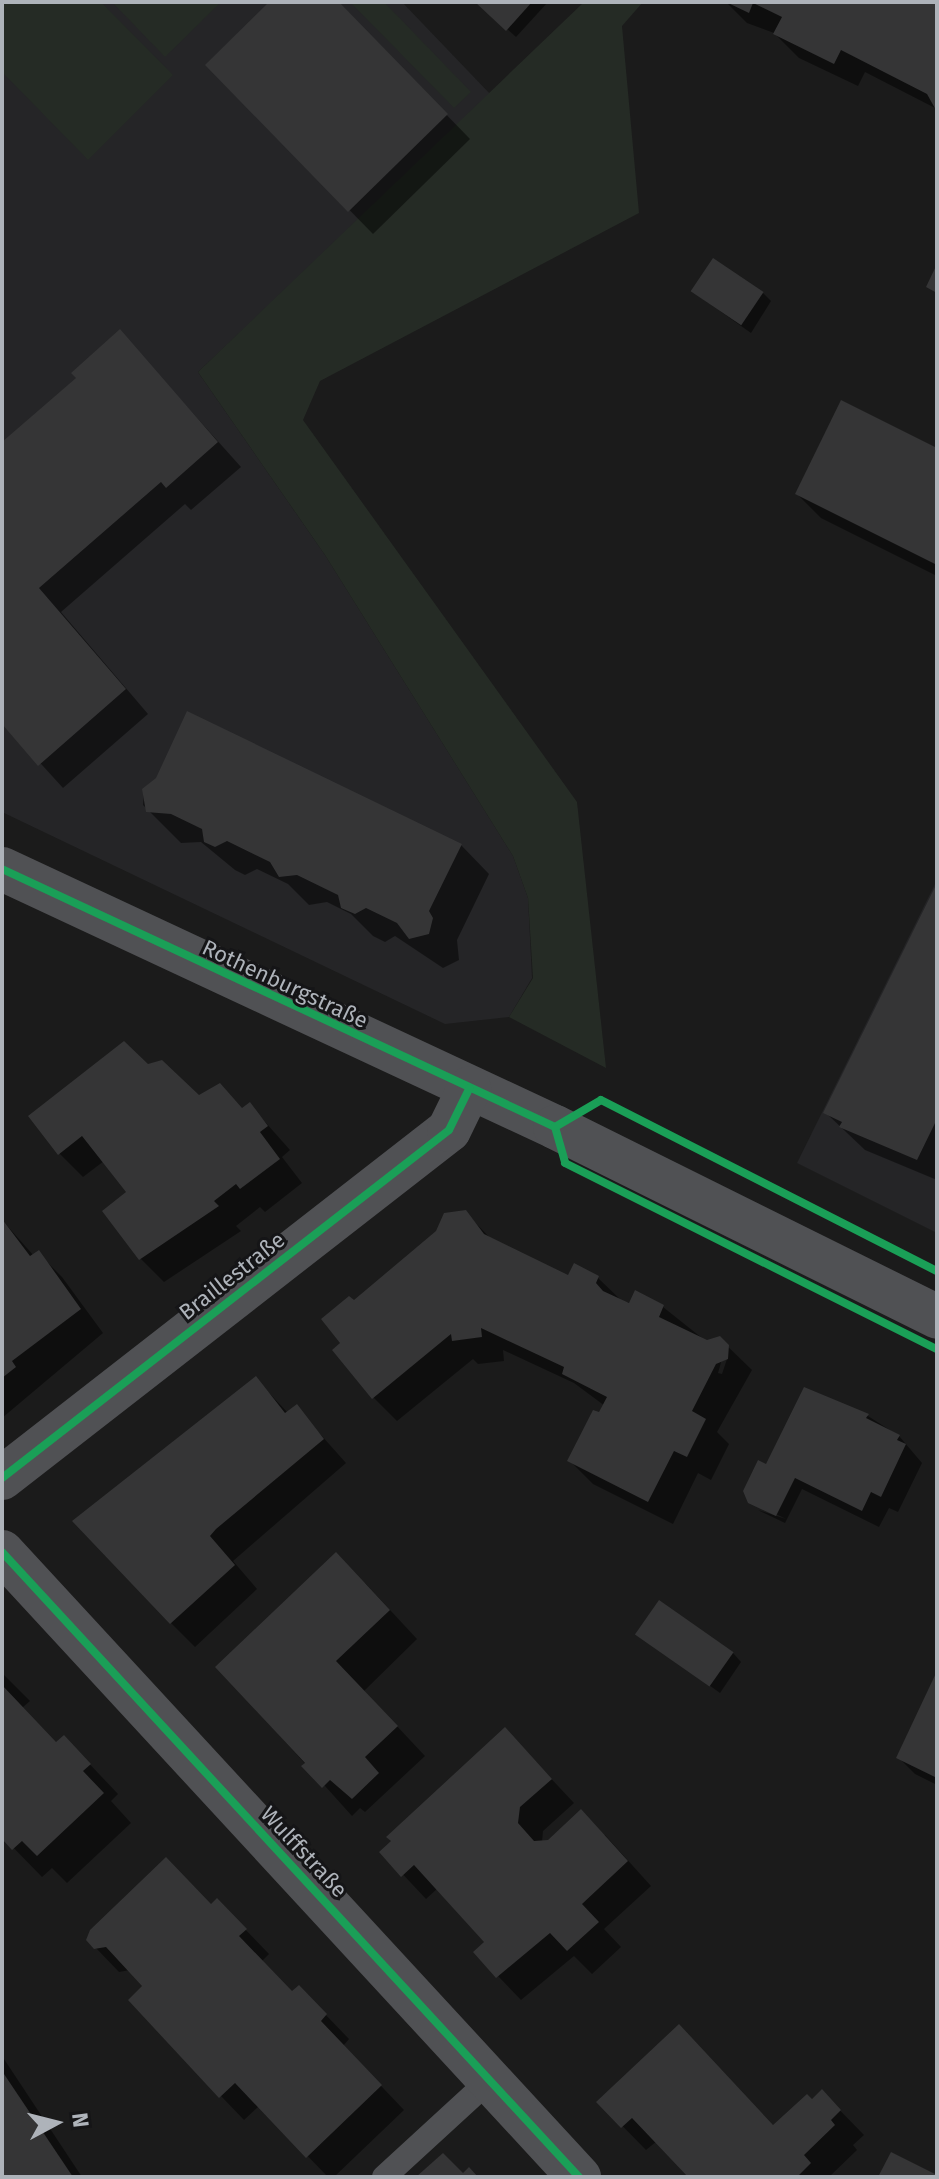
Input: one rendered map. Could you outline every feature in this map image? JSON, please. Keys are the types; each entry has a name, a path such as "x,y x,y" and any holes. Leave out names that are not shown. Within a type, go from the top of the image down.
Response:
{"street":[{"name":"Rothenburgstraße","path":"2,869 469,1089 937,1317"},
{"name":"Braillestraße","path":"2,1478 449,1130 469,1089"},
{"name":"Wulffstraße","path":"2,1552 579,2177"}],"lane":[{"path":"384,2177 490,2080"}],"shaded area":[{"path":"2,2 402,2 492,96 198,372 325,555 513,856 528,898 532,978 509,1017 445,1024 2,812"},
{"path":"2,2 101,2 173,75 88,160 2,72"},
{"path":"112,2 221,2 165,57"},
{"path":"350,2 384,2 471,92 454,108"},
{"path":"584,2 643,2 622,26 639,213 320,381 303,420 577,802 606,1068 509,1017 533,978 528,898 513,856 325,555 198,372"},
{"path":"937,880 937,1233 797,1163"}],"building":[{"path":"269,2 339,2 448,114 348,212 205,65"},
{"path":"475,2 532,2 506,31"},
{"path":"726,2 937,2 937,112 927,94 841,50 834,64 773,34 782,17 753,3 749,13"},
{"path":"713,258 764,292 741,325 691,291"},
{"path":"937,264 937,293 926,287"},
{"path":"120,329 218,442 166,488 161,482 39,588 126,689 38,766 2,724 2,442 76,378 71,373"},
{"path":"841,400 937,448 937,565 795,494"},
{"path":"187,711 462,844 429,911 433,918 429,934 409,939 397,923 366,908 355,914 341,908 338,895 297,875 279,877 270,862 227,841 215,847 204,842 202,829 171,814 146,812 142,789 156,778"},
{"path":"937,883 937,1119 917,1160 839,1127 842,1122 823,1113"},
{"path":"124,1041 148,1064 162,1060 199,1095 220,1083 242,1108 250,1102 268,1126 260,1132 280,1159 240,1189 236,1184 214,1201 219,1206 139,1260 102,1211 126,1192 82,1136 58,1155 28,1116"},
{"path":"466,1210 484,1234 568,1275 574,1263 599,1276 596,1283 603,1291 629,1303 635,1290 664,1305 659,1317 707,1340 720,1336 729,1345 728,1359 716,1364 692,1411 706,1419 687,1457 674,1451 648,1502 567,1461 593,1410 599,1412 607,1397 562,1374 564,1367 481,1328 482,1337 452,1341 451,1334 372,1399 332,1350 340,1343 321,1319 349,1296 354,1300 436,1231 444,1213"},
{"path":"2,1219 30,1256 39,1250 81,1309 12,1361 16,1367 2,1378"},
{"path":"256,1376 285,1413 297,1404 324,1439 210,1536 235,1565 170,1624 72,1521"},
{"path":"804,1387 869,1414 866,1418 900,1435 897,1440 906,1444 881,1497 871,1492 862,1511 795,1478 776,1516 748,1503 743,1491 758,1460 766,1464"},
{"path":"336,1552 390,1610 336,1661 398,1726 365,1757 379,1773 352,1799 330,1780 322,1788 301,1766 305,1763 215,1667"},
{"path":"659,1600 734,1652 709,1687 635,1634"},
{"path":"937,1671 937,1778 896,1758"},
{"path":"2,1685 56,1742 64,1735 91,1764 83,1771 104,1793 37,1856 22,1841 12,1850 2,1839"},
{"path":"505,1727 552,1779 520,1807 518,1823 534,1841 548,1840 581,1809 628,1861 582,1904 599,1922 567,1951 550,1933 496,1978 473,1952 484,1942 414,1865 401,1877 379,1852 391,1841 386,1837"},
{"path":"166,1857 211,1904 217,1898 247,1929 239,1936 292,1991 299,1985 327,2014 321,2021 382,2085 306,2158 235,2083 219,2098 128,2000 142,1986 106,1947 94,1949 86,1940 90,1930"},
{"path":"679,2024 773,2125 807,2094 812,2099 822,2089 841,2110 831,2120 835,2125 804,2155 811,2163 797,2177 688,2177 632,2118 621,2128 596,2102"},
{"path":"2,2071 73,2177 2,2177"},
{"path":"891,2152 937,2175 937,2177 878,2177"},
{"path":"443,2153 463,2173 469,2167 478,2177 416,2177"}],"cycle path":[{"path":"2,869 555,1127"},
{"path":"2,1478 449,1130 469,1089"},
{"path":"555,1127 601,1100 937,1271"},
{"path":"555,1127 565,1163 937,1349"},
{"path":"2,1552 579,2177"}]}
